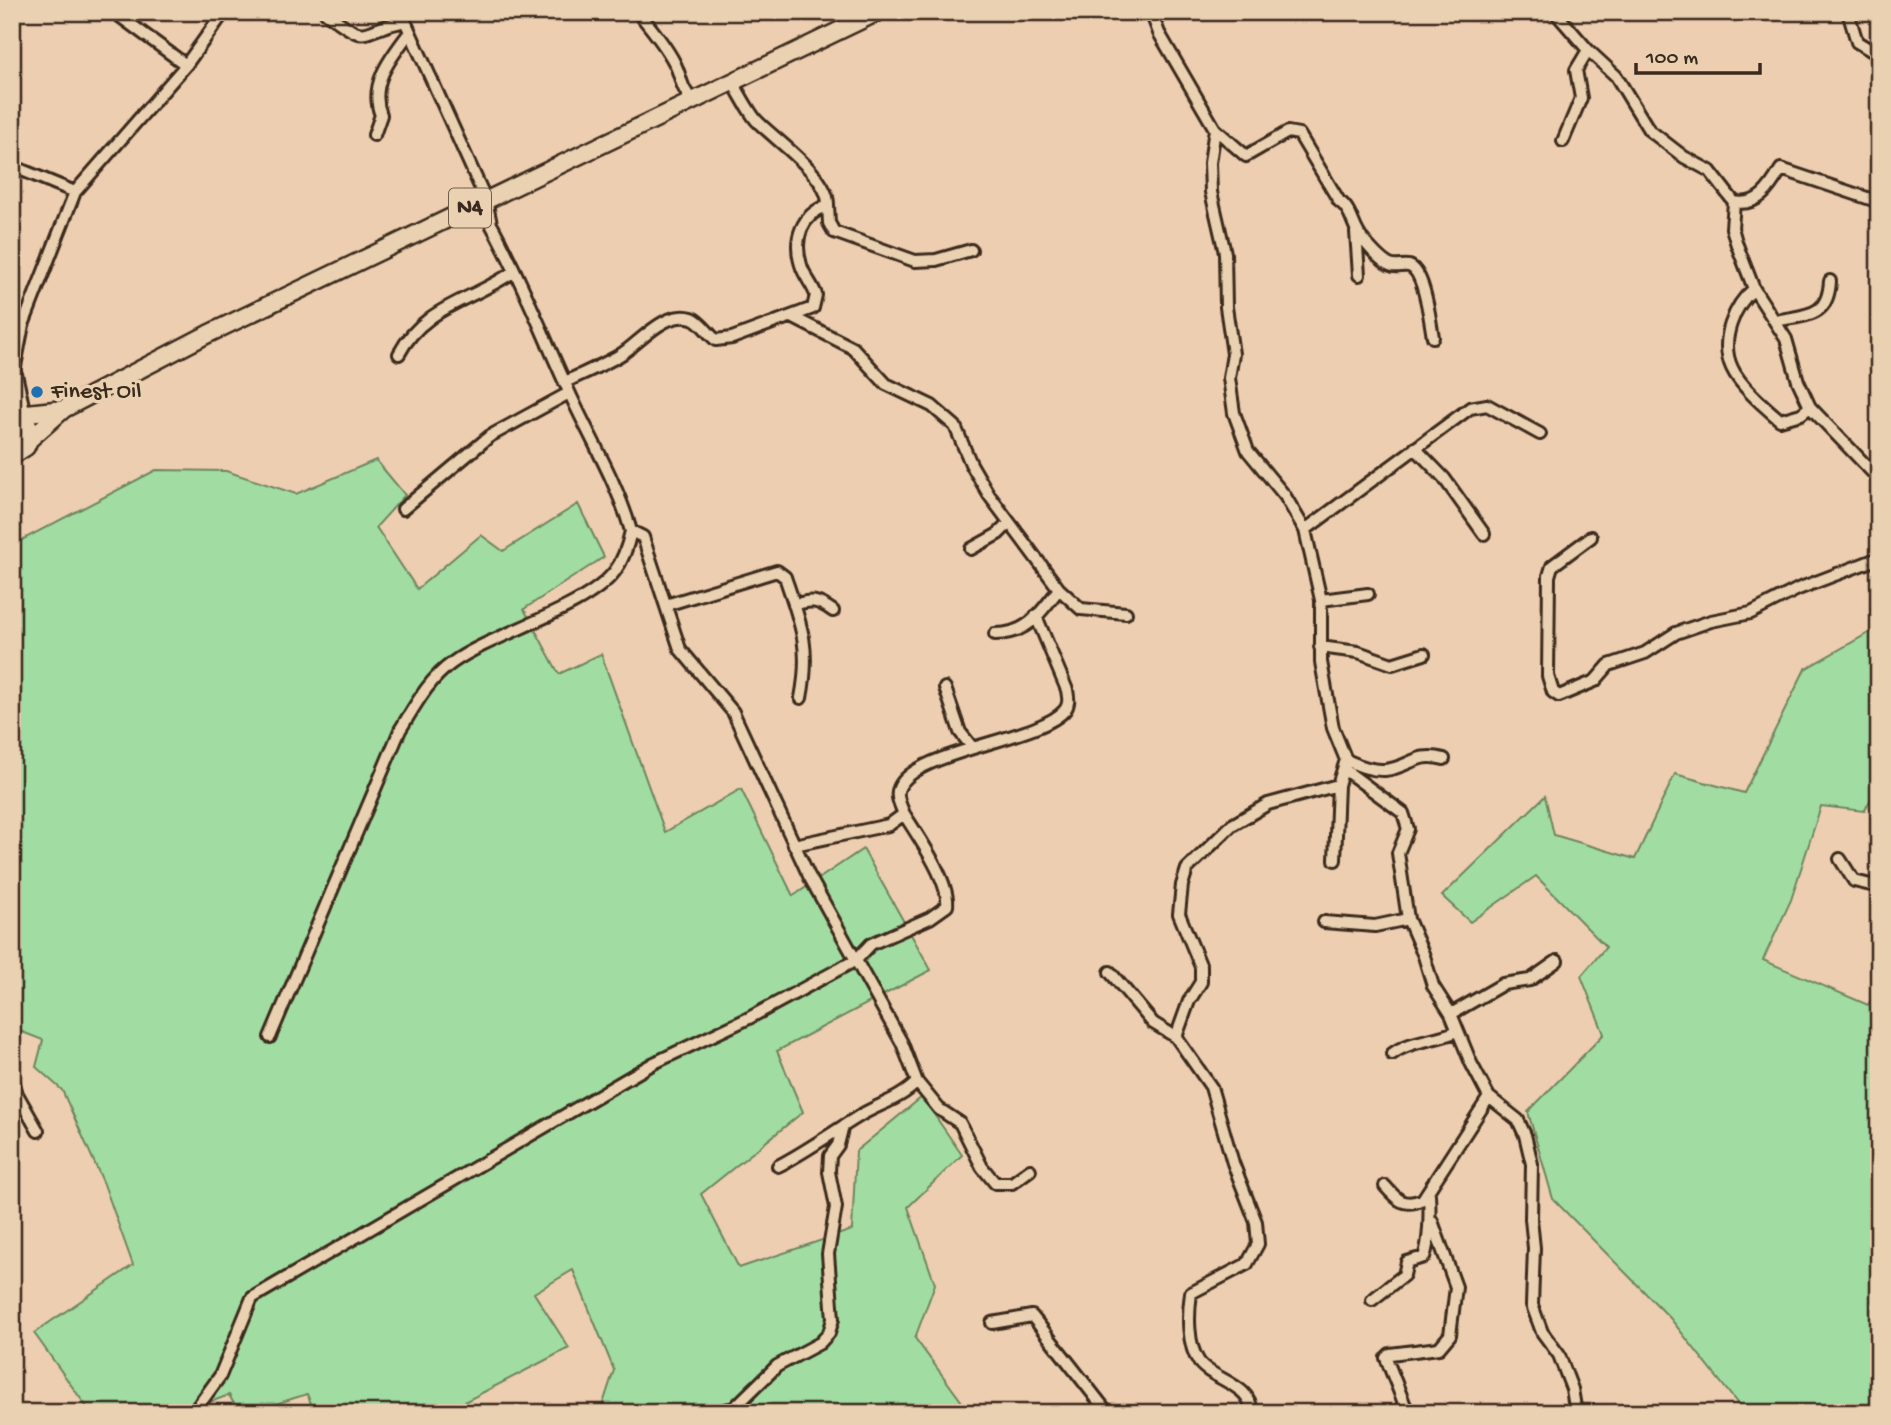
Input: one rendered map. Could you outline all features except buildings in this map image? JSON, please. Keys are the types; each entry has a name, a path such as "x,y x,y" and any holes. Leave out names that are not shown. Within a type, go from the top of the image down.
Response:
{"highway":[{"name":"N4","path":"12,456 24,450 30,439 64,410 219,328 878,12"},
{"name":"N4","path":"20,415 64,410"},
{"path":"20,415 30,439"}],"street":[{"path":"114,12 186,65"},
{"path":"20,415 14,378 23,325 75,192 186,65 224,12"},
{"path":"271,1037 400,730 428,684 453,662 554,611 606,580 615,571 626,551 631,531 625,510 592,435 567,388 491,224 486,200 403,17 363,36 355,34 325,12"},
{"path":"638,12 664,44 676,66 682,90 693,101"},
{"path":"1151,12 1159,33 1215,129 1246,156 1288,132 1298,134 1339,201 1346,206 1356,232 1359,275"},
{"path":"1555,12 1588,50 1616,76 1649,130 1684,157 1710,171 1734,202 1744,204 1768,192 1781,169 1879,202"},
{"path":"1848,12 1857,42 1879,55"},
{"path":"374,135 381,115 376,103 377,89 388,62 410,32"},
{"path":"1563,141 1581,98 1576,70 1588,50"},
{"path":"733,83 755,119 799,157 828,195 829,223 834,232 915,261 936,260 971,250"},
{"path":"1215,129 1210,163 1211,192 1225,253 1226,307 1233,354 1229,378 1234,413 1248,451 1285,496 1305,530 1321,600 1321,647 1333,729 1346,765 1403,813 1408,821 1408,829 1398,853 1408,919 1433,986 1451,1014 1489,1097 1518,1120 1525,1135 1532,1164 1532,1305 1542,1332 1559,1355 1572,1389 1576,1413"},
{"path":"12,166 75,192"},
{"path":"1734,202 1732,228 1754,289 1776,321 1810,407 1879,479"},
{"path":"403,509 490,436 624,353 643,334 676,318 688,317 697,320 716,340 732,338 782,317 792,317 809,311 816,301 814,289 801,265 798,236 801,226 817,209 828,205"},
{"path":"1356,232 1388,264 1410,266 1416,271 1422,282 1433,337"},
{"path":"399,354 410,333 422,321 478,295 513,272"},
{"path":"1776,321 1819,311 1828,301 1830,281"},
{"path":"1754,289 1733,314 1729,330 1731,367 1780,419 1801,414 1810,407"},
{"path":"792,317 853,348 886,384 932,406 955,426 971,464 1009,523 1059,589 1082,609 1126,613"},
{"path":"1305,530 1470,408 1487,405 1540,434"},
{"path":"1415,448 1444,478 1484,534"},
{"path":"971,549 998,534 1009,523"},
{"path":"631,531 643,537 680,649 733,712 794,845 902,1043 917,1082 939,1109 960,1123 982,1167 995,1183 1012,1183 1030,1170"},
{"path":"1591,537 1552,566 1549,576 1548,676 1553,692 1559,696 1595,681 1609,665 1646,653 1676,633 1711,621 1751,613 1798,589 1879,558"},
{"path":"666,605 777,571 785,577 807,656 801,698"},
{"path":"995,634 1013,634 1036,617 1059,589"},
{"path":"1321,600 1368,594"},
{"path":"794,605 809,600 821,602 833,611"},
{"path":"193,1413 220,1376 252,1298 654,1063 749,1018 856,960 871,944 930,918 947,906 948,894 904,814 897,796 899,787 916,770 972,747 1026,730 1055,718 1066,709 1069,701 1067,690 1036,617"},
{"path":"1321,647 1358,652 1392,664 1424,654"},
{"path":"945,688 960,732 972,747"},
{"path":"1346,765 1383,770 1431,755 1444,759"},
{"path":"1335,860 1338,785 1346,765"},
{"path":"1176,1037 1189,1001 1201,982 1201,967 1180,914 1182,885 1187,869 1232,825 1268,804 1338,785"},
{"path":"794,845 889,825 904,814"},
{"path":"1840,859 1854,881 1875,886 1879,883"},
{"path":"1324,922 1375,926 1408,919"},
{"path":"1451,1014 1503,984 1530,980 1557,961"},
{"path":"1110,972 1153,1023 1176,1037 1211,1087 1233,1163 1255,1222 1258,1244 1247,1264 1191,1293 1193,1349 1206,1370 1244,1394 1252,1405 1251,1413"},
{"path":"1392,1054 1409,1044 1437,1040 1457,1031"},
{"path":"12,1077 17,1094 38,1131"},
{"path":"778,1166 911,1089 917,1082"},
{"path":"1385,1186 1398,1201 1411,1205 1429,1194 1489,1097"},
{"path":"710,1413 734,1408 777,1366 820,1343 829,1334 833,1319 828,1254 836,1207 829,1172 830,1156 838,1145 842,1129"},
{"path":"1408,1413 1386,1358 1390,1354 1439,1348 1445,1343 1452,1326 1454,1277 1432,1221 1429,1194"},
{"path":"1372,1300 1404,1275 1407,1262 1424,1257 1426,1233 1432,1221"},
{"path":"992,1323 1032,1316 1108,1413"}],"green space":[{"path":"376,460 405,495 376,527 417,589 481,535 503,551 578,504 604,557 524,609 559,674 601,654 665,832 741,789 793,896 863,849 931,970 777,1051 803,1112 701,1194 739,1268 852,1230 856,1151 922,1097 962,1155 908,1207 935,1284 915,1338 970,1413 600,1413 614,1370 573,1270 534,1293 569,1348 443,1413 315,1413 307,1394 247,1413 239,1413 229,1395 181,1413 91,1413 34,1333 133,1265 104,1184 62,1090 36,1067 43,1040 12,1028 12,545 156,470 226,471 296,494"},
{"path":"1874,630 1879,633 1879,785 1864,811 1821,806 1791,900 1763,960 1868,1005 1879,985 1879,1413 1745,1413 1670,1318 1553,1199 1528,1112 1604,1034 1581,976 1606,947 1536,876 1470,922 1442,896 1545,796 1554,835 1635,859 1675,774 1744,793 1805,669"}],"place":[{"name":"Finest Oil","path":"37,392"}]}
